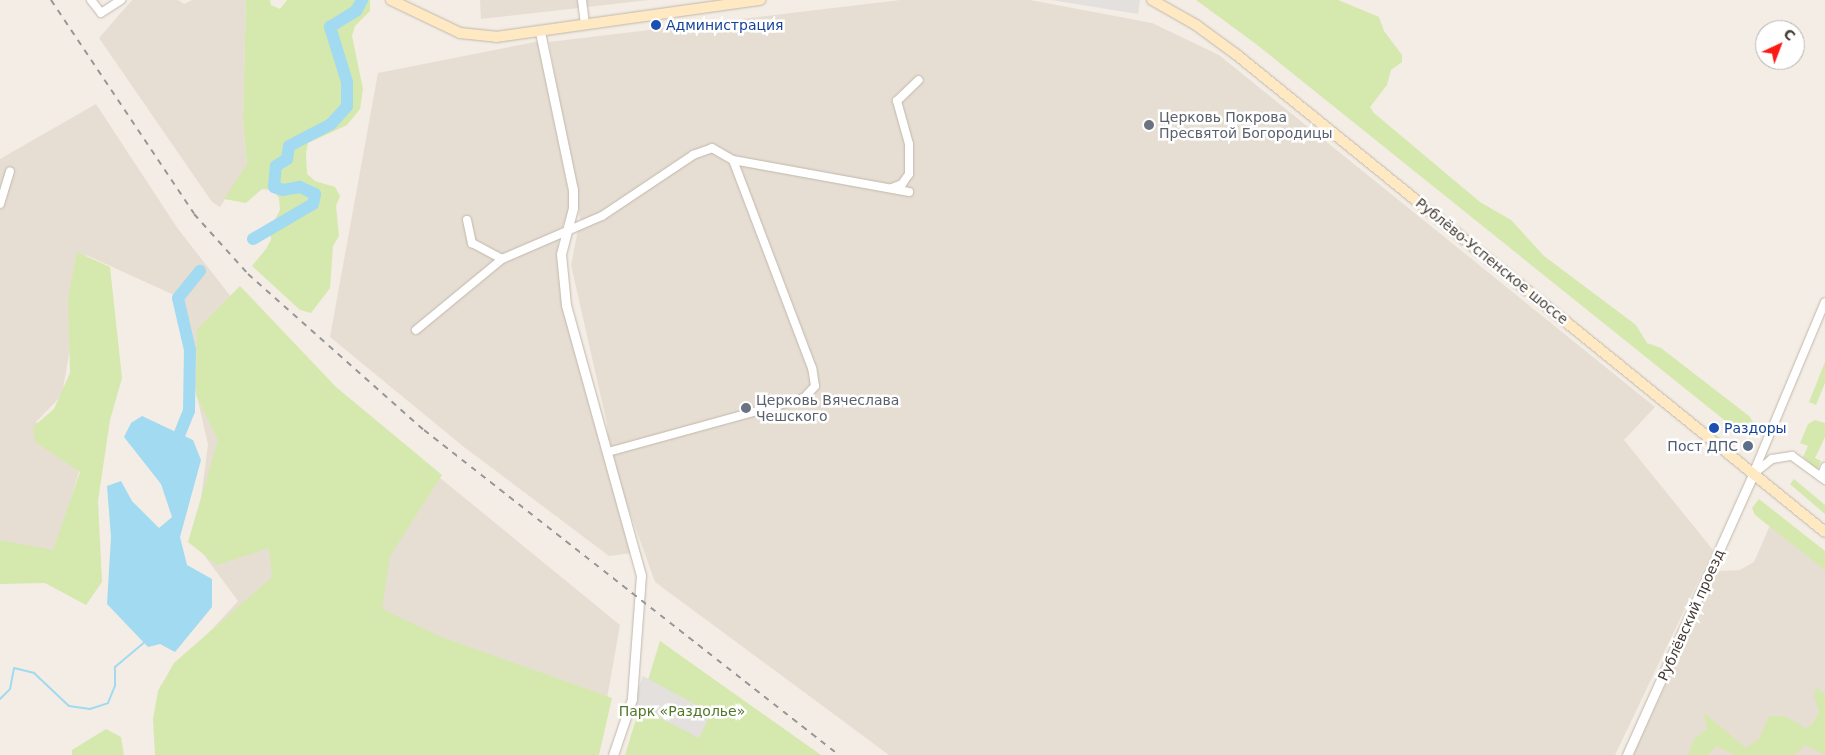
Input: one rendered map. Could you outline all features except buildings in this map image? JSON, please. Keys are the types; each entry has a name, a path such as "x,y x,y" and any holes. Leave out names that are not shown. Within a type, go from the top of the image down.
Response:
{"main road":[{"path":"391,0 460,33 496,37 760,0"},
{"name":"Рублёво-Успенское шоссе","path":"1154,0 1237,55 1825,532"}],"street":[{"path":"91,0 101,13 121,0"},
{"path":"582,0 586,25"},
{"path":"540,32 573,190 573,208 561,254 566,305 641,575 632,699 614,755"},
{"path":"890,188 902,184 909,174 909,144 896,101 919,80"},
{"path":"416,330 502,259 602,216 693,155 712,148 733,160 909,192"},
{"path":"608,452 804,398 814,386 812,368 733,160"},
{"path":"0,204 10,172"},
{"path":"467,220 472,243 502,259"},
{"path":"1753,474 1825,302"},
{"path":"1753,474 1772,459 1783,456 1800,460 1823,478 1825,467"},
{"name":"Рублёвский проезд","path":"1627,755 1753,474"}],"shaded area":[{"path":"132,0 178,0 184,4 192,0 246,0 243,120 247,164 220,207 212,202 99,38"},
{"path":"480,0 649,0 481,19"},
{"path":"900,0 1030,0 1152,23 1219,55 1655,407 1624,440 1713,550 1615,755 889,755 655,582 608,452 607,424 571,265 580,219 549,42"},
{"path":"1051,0 1140,0 1138,14"},
{"path":"540,41 571,206 558,238 563,304 632,553 609,556 464,447 330,337 378,73"},
{"path":"96,104 178,229 253,325 620,625 597,755 161,755 160,686 238,601 195,543 208,445 174,295 86,255 62,395 36,422 79,472 53,557 0,547 0,159"},
{"path":"1772,521 1825,563 1825,755 1633,755 1716,575 1719,571 1740,570 1754,562"},
{"path":"643,676 711,713 699,738 633,704"}],"green space":[{"path":"246,0 270,0 271,5 280,9 287,0 370,0 370,11 355,26 352,36 363,89 360,109 347,125 308,143 306,153 307,174 315,181 335,187 340,196 336,206 339,236 333,246 330,288 311,313 300,310 252,266 271,240 270,229 280,210 279,198 273,190 262,189 246,203 224,199 247,164 243,120"},
{"path":"1196,0 1338,0 1379,17 1384,31 1402,55 1402,62 1391,70 1387,85 1370,107 1374,113 1480,202 1511,220 1544,256 1636,325 1647,343 1661,348 1749,416 1757,428 1751,434 1738,431 1256,44"},
{"path":"77,252 110,267 122,378 110,420 98,501 102,582 86,605 45,583 0,584 0,540 53,550 80,472 35,442 33,427 54,409 70,373 68,299"},
{"path":"240,286 336,387 442,475 390,556 382,609 439,636 612,698 599,755 155,755 153,719 158,691 174,663 272,577 269,548 217,565 188,542 218,440 196,395 197,329"},
{"path":"1825,362 1825,383 1816,405 1809,402"},
{"path":"1815,420 1825,423 1825,437 1815,458 1821,461 1817,470 1803,457 1808,446 1800,443 1808,424"},
{"path":"1794,479 1825,505 1825,514 1790,484"},
{"path":"1759,499 1825,551 1825,570 1755,515 1752,508"},
{"name":"Парк «Раздолье»","path":"660,641 821,755 625,755"},
{"path":"1816,688 1825,694 1825,755 1805,745 1795,755 1735,755 1716,746 1708,755 1688,755 1694,739 1707,729 1704,713 1746,748 1759,739 1769,716 1785,716 1805,728 1812,725 1819,712 1814,696"},
{"path":"106,729 121,737 124,755 72,755 72,750"}],"water":[{"path":"142,416 193,440 201,460 180,537 187,565 212,579 212,607 175,652 160,644 148,647 107,604 111,537 107,486 121,481 132,501 159,528 172,517 161,484 124,437 131,423"}],"waterway":[{"path":"253,239 313,204 315,194 300,187 283,190 274,187 276,166 287,159 289,146 331,124 347,106 347,82 330,27 356,11 362,0"},
{"path":"180,433 189,411 190,350 178,298 200,271"},
{"path":"0,699 10,689 14,668 34,673 69,706 90,709 108,703 115,686 115,667 144,643"}],"railway":[{"path":"51,0 194,214 248,274 424,430 839,755"}],"place":[{"name":"Администрация","path":"656,25"},
{"name":"Церковь Покрова Пресвятой Богородицы","path":"1149,125"},
{"name":"Церковь Вячеслава Чешского","path":"746,408"},
{"name":"Раздоры","path":"1714,428"},
{"name":"Пост ДПС","path":"1748,446"}]}
